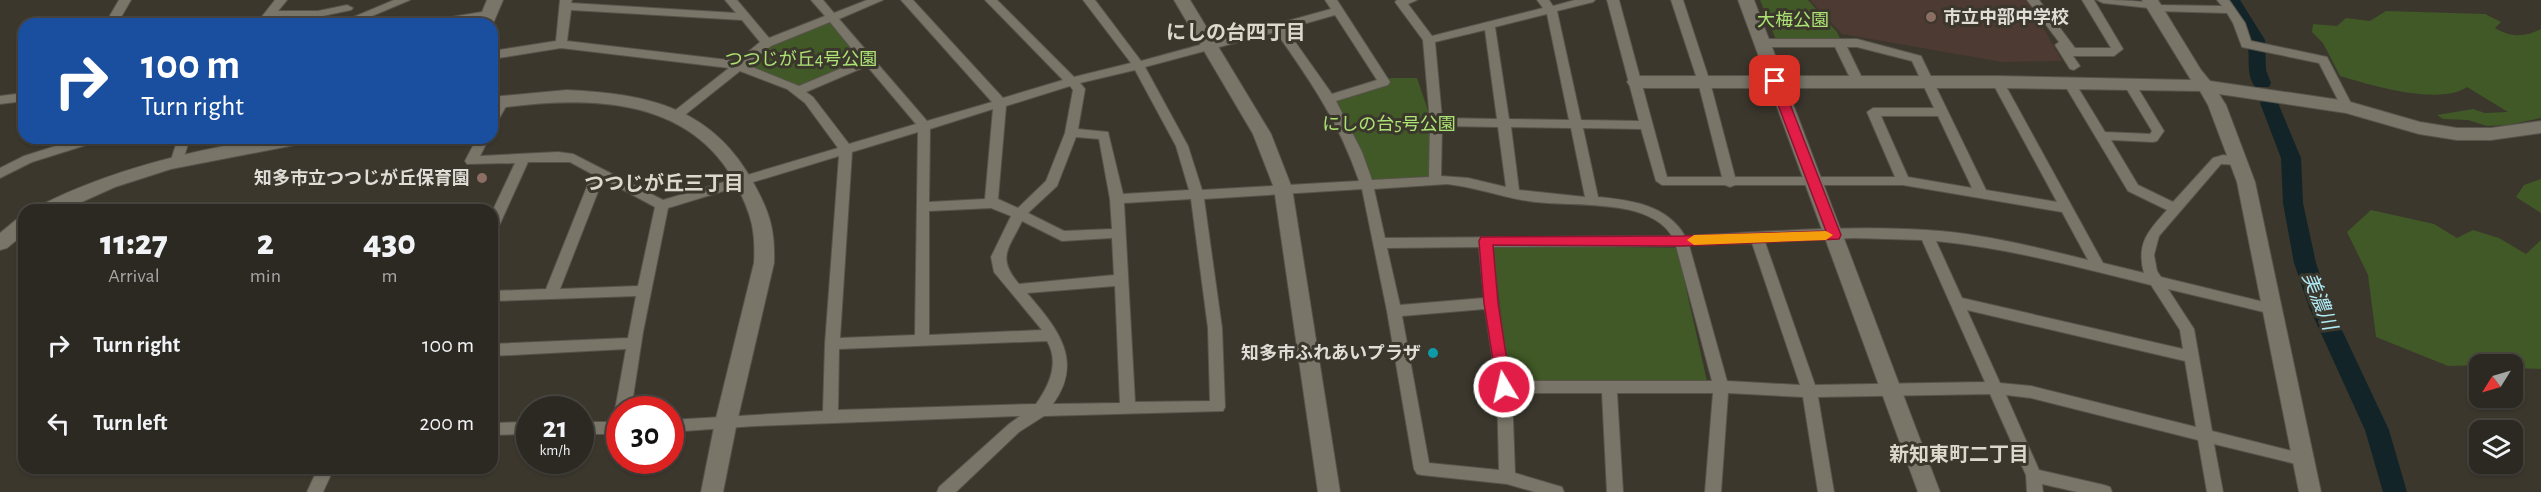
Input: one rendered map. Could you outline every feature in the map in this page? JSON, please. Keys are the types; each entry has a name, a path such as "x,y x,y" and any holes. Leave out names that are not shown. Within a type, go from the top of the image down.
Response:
{"street":[{"path":"115,18 126,0"},
{"path":"267,18 281,0"},
{"path":"359,18 404,0"},
{"path":"731,0 766,43"},
{"path":"817,0 924,126 921,328 923,341"},
{"path":"677,115 766,43 877,0"},
{"path":"907,0 1000,103 991,203"},
{"path":"945,492 1014,428 1039,411 1058,381 1057,345 1052,335 1001,272 998,257 1019,214 1052,183 1071,133 1079,89 990,0"},
{"path":"684,425 830,417 1218,407 1215,328 1197,194 1182,146 1138,65 1089,0"},
{"path":"1182,0 1262,134 1283,188 1329,492"},
{"path":"1411,0 1401,2 1429,40 1436,122 1435,180"},
{"path":"1429,40 1489,26 1547,5 1589,0"},
{"path":"1613,0 1662,181 1903,181 2066,208"},
{"path":"1677,0 1704,82 1730,182"},
{"path":"1746,0 1775,81 1815,180 1929,492"},
{"path":"2032,0 2072,52 2114,52 2117,49 2088,0"},
{"path":"2103,0 2153,5 2226,5 2243,30 2246,44 2323,60 2333,80 2342,91 2347,107"},
{"path":"561,44 566,3 651,5 745,17"},
{"path":"283,18 318,14 347,4"},
{"path":"480,144 471,161 524,157 573,158 662,205 1071,82 1211,47 1278,27 1334,5 1384,82 1329,99"},
{"path":"1547,5 1592,201"},
{"path":"2153,5 2194,73 2217,105 2239,161 2254,216 2310,492"},
{"path":"464,18 490,13"},
{"path":"1489,26 1505,122 1513,193"},
{"path":"1278,27 1329,99 1356,152 1367,184 1395,311 1422,469 1507,477 1556,492"},
{"path":"2062,40 2059,41 2072,75 2102,136 2133,188 2176,209"},
{"path":"1761,43 1857,43 1917,59 1981,194"},
{"path":"498,54 561,44 737,65 791,86 808,100 846,149 832,344 830,417"},
{"path":"1840,44 1858,82"},
{"path":"797,91 868,61"},
{"path":"1636,82 1998,82 2072,75 2129,83 2205,86 2347,107 2420,128 2457,134 2491,134 2541,127"},
{"path":"1998,82 2099,268"},
{"path":"2102,136 2154,138 2158,130 2129,83"},
{"path":"498,102 569,94 626,99 677,115 718,142 745,179 765,236 764,263 712,492"},
{"path":"0,100 18,98"},
{"path":"1903,181 1873,112 1941,112"},
{"path":"1436,122 1646,124"},
{"path":"1071,133 1104,135 1117,199 1128,409"},
{"path":"0,174 28,159 76,144"},
{"path":"177,160 182,144"},
{"path":"61,204 125,174 177,160 266,144"},
{"path":"498,213 524,157"},
{"path":"0,161 28,159"},
{"path":"2215,492 2187,329 2155,280 2147,263 2149,243 2153,234 2217,161 2223,159 2239,161"},
{"path":"551,294 599,172"},
{"path":"1117,199 1435,180 1470,181 1513,193 1549,199 1592,201 1647,210 1671,225 1682,241 1721,387 1713,492"},
{"path":"922,207 999,204 1062,236 1118,233"},
{"path":"625,396 633,343 662,205"},
{"path":"0,243 18,229"},
{"path":"1379,243 1682,241 1883,233 1927,235 2007,247 2272,309"},
{"path":"1927,235 2034,475 2035,492"},
{"path":"1757,237 1810,391 1826,492"},
{"path":"1485,241 1491,303 1504,387 1507,477"},
{"path":"1016,289 1120,280"},
{"path":"498,296 645,291"},
{"path":"1957,302 2193,357"},
{"path":"1395,311 1491,303"},
{"path":"832,344 1052,335"},
{"path":"498,350 633,343"},
{"path":"1504,387 1721,387 1810,391 1997,388 2031,392 2304,460"},
{"path":"1608,387 1615,492"},
{"path":"498,429 516,428"},
{"path":"315,492 323,474"},
{"path":"2034,475 2104,492"}],"shaded area":[{"name":"市立中部中学校","path":"1810,0 2028,0 2062,61 2002,62 1842,34"}],"green space":[{"name":"大梅公園","path":"1760,0 1808,0 1837,32 1841,41 1776,40"},
{"path":"2386,11 2485,14 2501,22 2495,28 2513,35 2529,34 2541,29 2541,118 2508,125 2487,126 2468,120 2443,119 2437,115 2473,109 2485,113 2508,112 2467,87 2440,95 2423,94 2386,88 2340,76 2323,43 2312,32 2313,24 2337,26 2346,18 2370,21"},
{"name":"つつじが丘4号公園","path":"833,17 868,61 797,91 737,65 767,43"},
{"name":"にしの台5号公園","path":"1391,78 1417,78 1433,125 1435,180 1367,184 1329,99"},
{"path":"2541,179 2541,213 2516,197 2524,185"},
{"path":"2371,210 2434,224 2457,238 2473,230 2499,238 2526,254 2541,240 2541,369 2523,368 2523,354 2469,354 2469,365 2448,366 2376,337 2368,275 2347,232"},
{"path":"1492,245 1677,248 1707,381 1510,382"}],"waterway":[{"name":"美濃川","path":"2231,0 2256,40 2257,70 2262,83"},
{"name":"美濃川","path":"2269,103 2291,158 2293,203 2305,263 2320,307 2377,430 2395,492"}],"slow traffic":[{"path":"1694,240 1826,235"}],"place":[{"name":"市立中部中学校","path":"1931,17"},
{"name":"知多市立つつじが丘保育園","path":"482,178"},
{"name":"知多市ふれあいプラザ","path":"1433,353"}],"district":[{"name":"にしの台四丁目","path":"1236,32"},
{"name":"つつじが丘三丁目","path":"664,183"},
{"name":"新知東町二丁目","path":"1959,454"}],"route":[{"path":"1504,387 1491,303 1485,241 1682,241 1834,235 1815,180 1775,81"}]}
